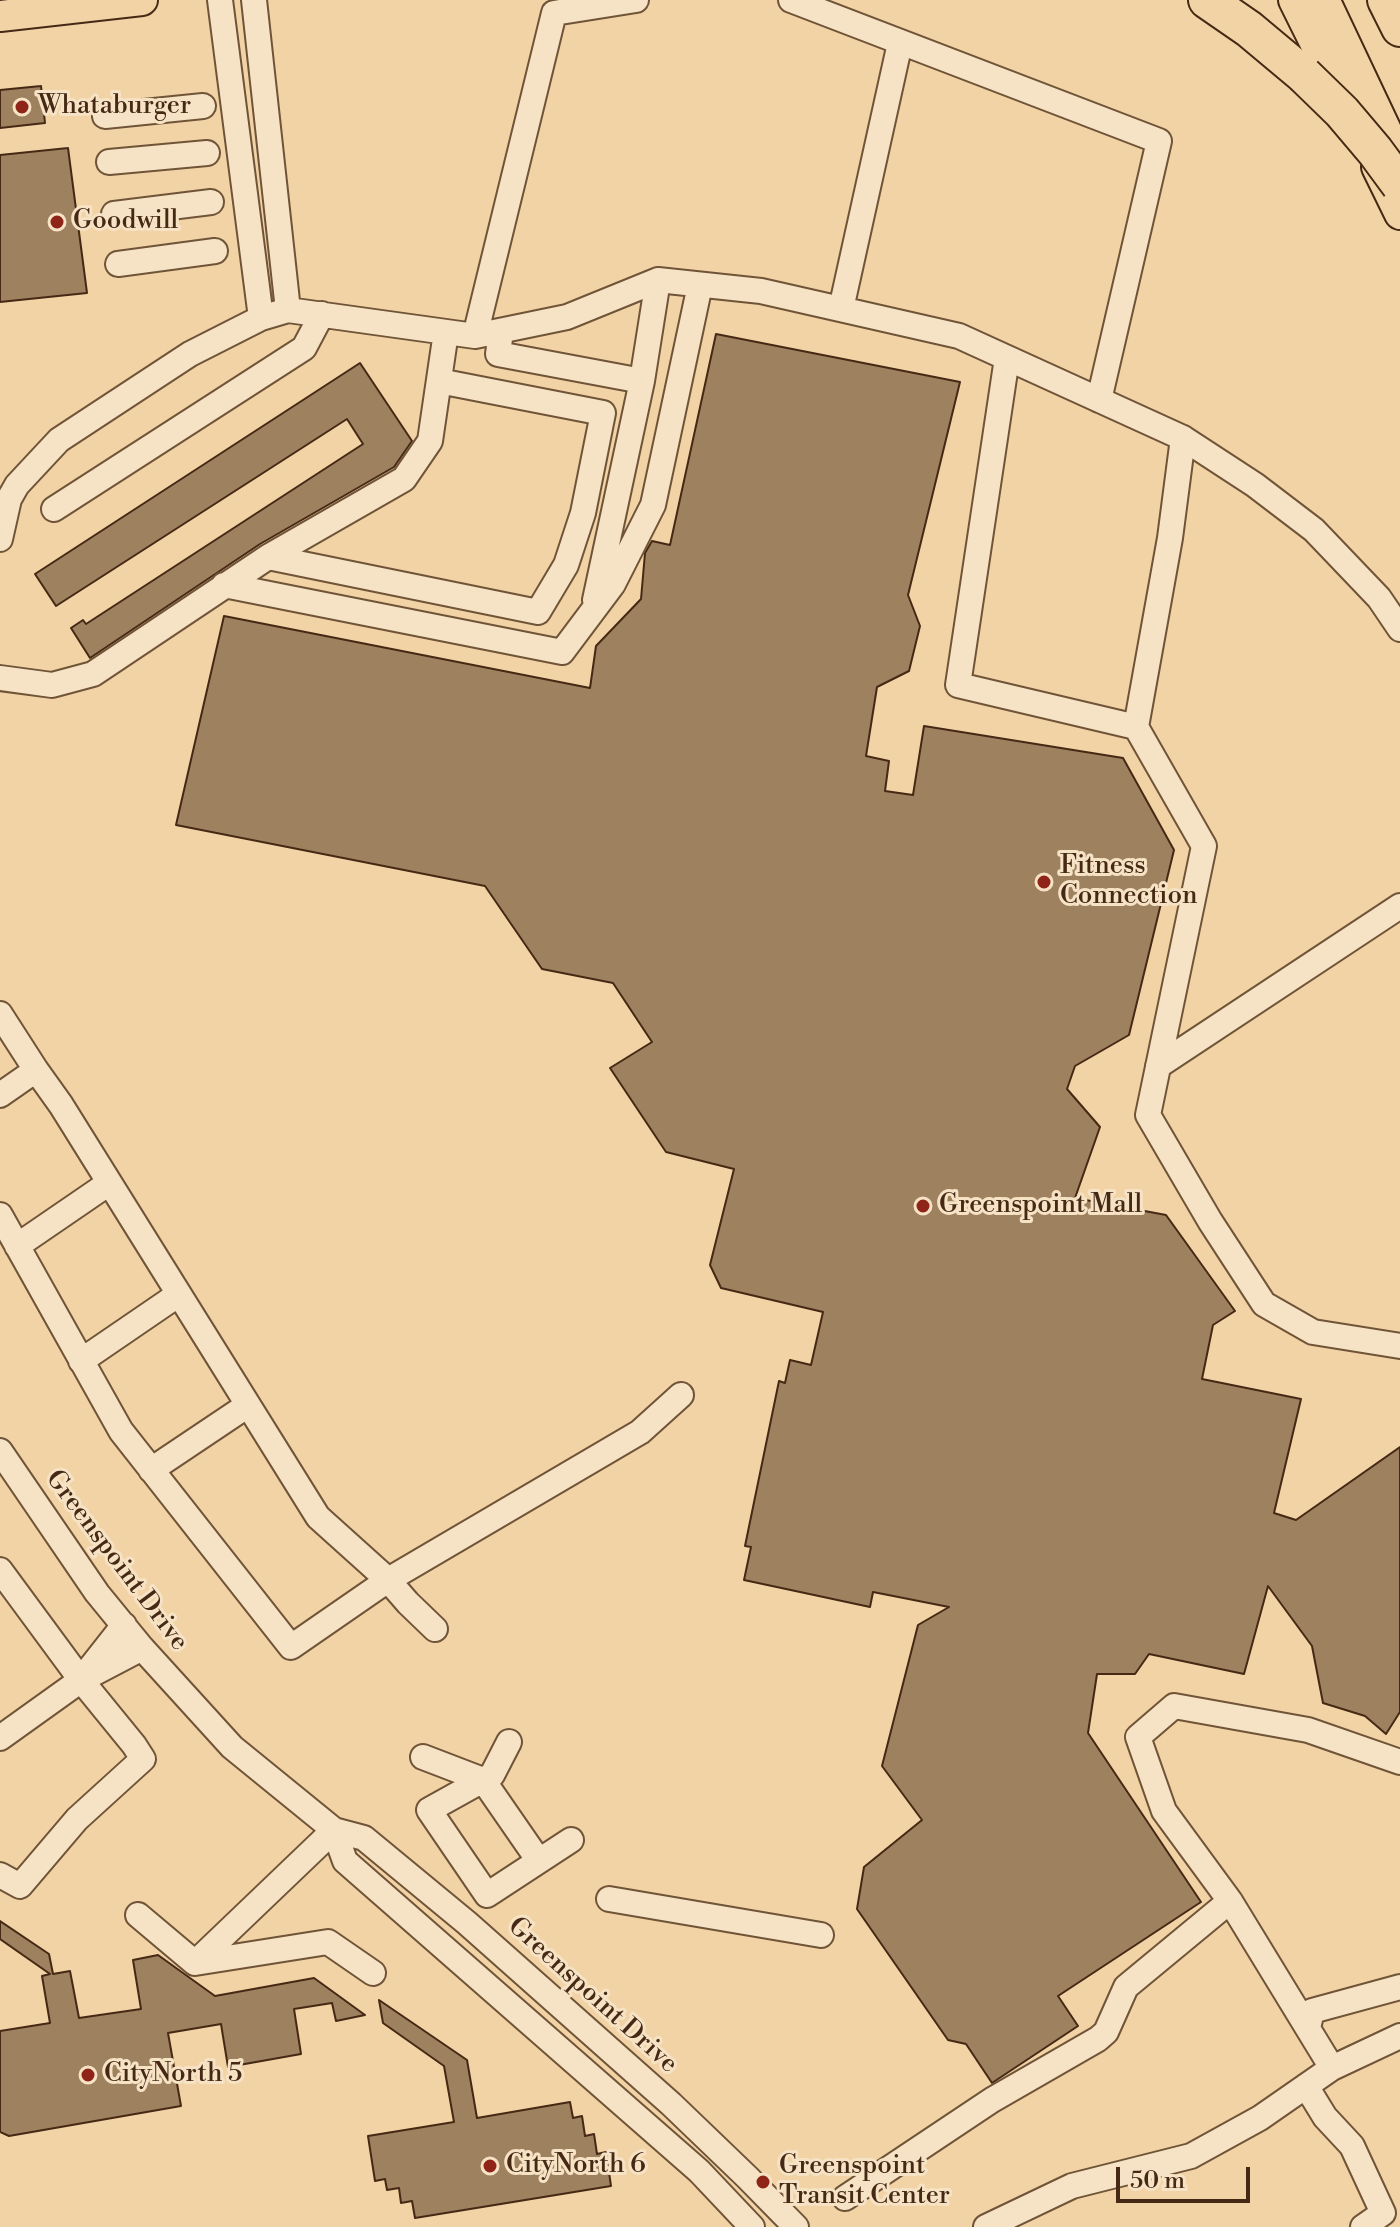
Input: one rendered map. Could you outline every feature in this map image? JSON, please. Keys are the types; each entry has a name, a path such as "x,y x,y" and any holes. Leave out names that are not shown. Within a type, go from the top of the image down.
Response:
{"highway":[{"path":"1207,0 1249,29 1304,75 1350,122 1400,185"},
{"path":"1321,0 1400,167"},
{"path":"1386,0 1400,28"}],"main road":[{"path":"0,16 142,0"},
{"path":"1294,0 1400,214"}],"street":[{"path":"220,0 261,318"},
{"path":"254,0 288,310"},
{"path":"475,336 554,13 636,0"},
{"path":"791,0 1159,141 1099,400"},
{"path":"841,309 900,43"},
{"path":"105,116 203,106"},
{"path":"109,162 207,153"},
{"path":"114,214 211,202"},
{"path":"118,264 215,251"},
{"path":"593,611 642,381 658,280"},
{"path":"0,539 5,494 59,440 190,354 261,318 288,310 475,336 567,317 658,280 761,291 959,336 1183,438 1243,476 1314,530 1379,598 1400,629"},
{"path":"224,585 562,652 613,584 653,505 700,285"},
{"path":"54,509 304,348 322,314"},
{"path":"501,331 498,354 642,381"},
{"path":"0,678 52,685 93,674 268,557 404,479 430,441 446,332"},
{"path":"1007,358 958,685 1136,727"},
{"path":"268,557 538,612 566,565 583,513 603,413 439,381"},
{"path":"1183,438 1170,538 1136,727 1204,846 1148,1115 1210,1221 1264,1304 1313,1332 1400,1346"},
{"path":"1158,1066 1400,906"},
{"path":"0,1014 61,1105 318,1517 388,1580 435,1629"},
{"path":"0,1095 36,1070"},
{"path":"17,1246 109,1183"},
{"path":"0,1215 121,1431 291,1647 388,1580 640,1432 681,1395"},
{"path":"81,1361 179,1294"},
{"path":"151,1470 248,1405"},
{"name":"Greenspoint Drive","path":"3,1461 97,1593 142,1648 232,1747 334,1830 364,1838 467,1923 683,2115 796,2227"},
{"path":"0,1570 143,1759 77,1819 20,1886 0,1875"},
{"path":"81,1680 124,1625"},
{"path":"0,1738 81,1680 142,1648"},
{"path":"1332,2068 1230,1901 1164,1811 1138,1737 1174,1706 1308,1730 1400,1762"},
{"path":"509,1742 492,1775 429,1810 487,1895 571,1840"},
{"path":"423,1757 483,1780 539,1861"},
{"path":"195,1963 334,1830"},
{"name":"Greenspoint Drive","path":"334,1830 345,1861 699,2171 752,2227"},
{"path":"609,1899 821,1935"},
{"path":"845,2198 992,2100 1098,2039 1106,2032 1126,1987 1230,1901"},
{"path":"138,1915 195,1963 328,1942 373,1973"},
{"path":"1308,2028 1312,2011 1400,1987"},
{"path":"986,2227 1072,2186 1191,2156 1260,2118 1332,2068 1400,2036"},
{"path":"1306,2086 1325,2117 1352,2146 1383,2213 1363,2227"}],"building":[{"name":"Whataburger","path":"41,86 45,123 0,128 0,90"},
{"path":"68,148 87,293 0,302 0,155"},
{"name":"Greenspoint Mall","path":"716,334 960,382 908,595 920,626 909,671 877,687 866,756 889,761 885,791 913,795 924,726 1123,758 1174,850 1129,1035 1075,1066 1067,1089 1100,1127 1075,1198 1166,1215 1235,1311 1213,1325 1202,1379 1301,1399 1274,1513 1296,1520 1400,1447 1400,1712 1386,1734 1365,1716 1323,1703 1312,1646 1268,1586 1244,1674 1149,1654 1135,1674 1097,1674 1088,1733 1201,1902 1058,1996 1078,2026 992,2083 966,2044 948,2040 857,1909 864,1867 922,1820 882,1766 918,1625 949,1607 873,1592 870,1607 744,1580 751,1547 745,1546 779,1381 785,1383 790,1360 811,1365 823,1312 721,1288 710,1265 734,1169 666,1152 610,1068 652,1042 613,983 542,969 485,886 176,825 224,616 590,688 596,646 641,599 645,553 652,541 670,545"},
{"path":"360,363 412,441 394,467 260,544 90,658 71,628 83,620 86,624 363,444 347,419 56,606 35,574"},
{"path":"0,1921 49,1954 53,1974 70,1971 79,2018 141,2009 133,1960 158,1955 215,1996 314,1978 365,2015 336,2021 332,2003 294,2009 301,2054 228,2067 221,2024 168,2033 181,2106 9,2136 0,2132 0,2031 50,2023 42,1976 50,1974 0,1939"},
{"name":"CityNorth 6","path":"379,2000 467,2060 477,2118 570,2102 573,2118 582,2116 585,2136 594,2134 597,2154 606,2152 611,2186 415,2218 412,2201 401,2203 399,2188 387,2190 385,2179 375,2181 368,2136 454,2122 444,2066 383,2023"}],"place":[{"name":"Whataburger","path":"22,107"},
{"name":"Goodwill","path":"57,222"},
{"name":"Fitness Connection","path":"1044,882"},
{"name":"Greenspoint Mall","path":"923,1206"},
{"name":"CityNorth 5","path":"88,2075"},
{"name":"CityNorth 6","path":"490,2166"},
{"name":"Greenspoint Transit Center","path":"763,2182"}]}
